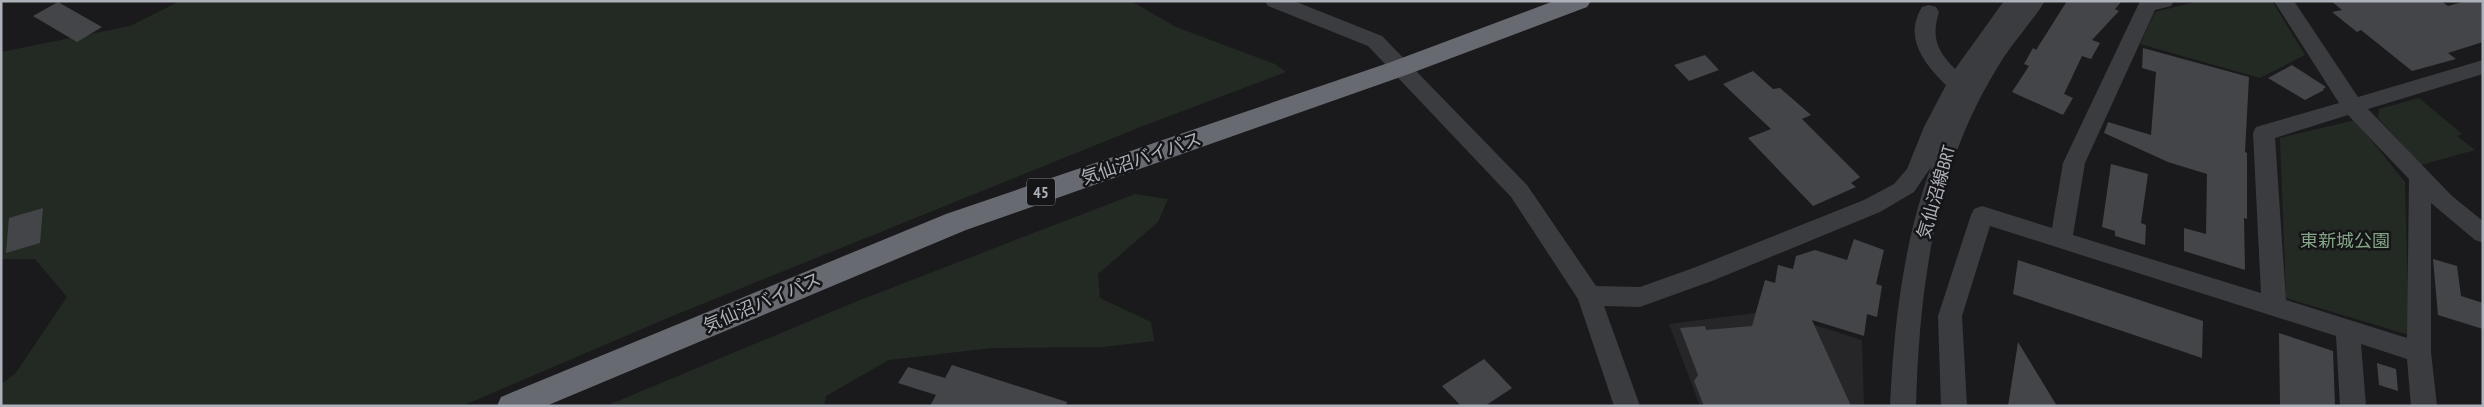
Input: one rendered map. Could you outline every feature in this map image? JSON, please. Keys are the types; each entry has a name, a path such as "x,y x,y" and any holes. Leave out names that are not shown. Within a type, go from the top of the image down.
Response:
{"highway":[{"name":"気仙沼バイパス","path":"512,406 956,222 1400,68 1579,1"}],"street":[{"path":"1589,296 1640,297 1713,270 1890,197 1909,183 1923,163 1934,128 1958,85 1997,22 2015,1"},
{"name":"気仙沼線BRT","path":"1903,406 1904,354 1918,257 1939,170 1965,108 2003,44 2035,1"},
{"path":"2061,240 2074,163 2147,6 2164,1"},
{"path":"2284,1 2352,107 2444,202 2483,234"},
{"path":"1280,2 1374,41 1518,191 1589,296 1626,406"},
{"path":"1929,12 1922,28 1928,54 1958,85"},
{"path":"2274,306 2264,133 2483,67"},
{"path":"2420,178 2420,352 2424,406"},
{"path":"1954,406 1950,316 1982,215 2420,352"},
{"path":"2348,330 2353,406"}],"shaded area":[{"path":"1770,311 1862,340 1864,406 1700,406 1669,324"}],"green space":[{"path":"180,1 1131,1 1176,27 1275,64 1286,72 1138,128 670,317 462,406 1,406 1,384 15,374 67,297 35,259 1,259 1,52 130,26"},
{"path":"2199,1 2272,1 2305,55 2260,78 2140,44 2155,12"},
{"path":"2419,98 2462,134 2457,136 2475,150 2421,165 2378,118 2379,109"},
{"name":"東新城公園","path":"2355,120 2405,182 2409,335 2286,298 2280,138"},
{"path":"1135,194 1168,199 1158,222 1098,274 1100,298 1151,322 1154,341 1103,347 992,348 889,360 826,396 824,406 606,406 860,300"}],"building":[{"path":"2067,1 2122,1 2115,9 2119,11 2092,40 2100,43 2091,59 2082,56 2064,94 2073,98 2063,115 2012,92 2029,66 2024,64 2033,48 2036,50"},
{"path":"2331,1 2441,1 2448,6 2466,1 2483,1 2483,42 2448,53 2456,59 2412,71 2361,30 2357,32 2332,12 2342,10"},
{"path":"58,2 102,27 77,42 33,16"},
{"path":"2143,48 2249,77 2245,152 2247,153 2247,219 2244,218 2245,270 2184,251 2184,228 2206,234 2207,174 2168,162 2104,133 2108,122 2151,135 2156,72 2142,68"},
{"path":"1705,55 1719,70 1689,81 1674,65"},
{"path":"2292,65 2326,87 2324,90 2305,100 2268,78"},
{"path":"1753,71 1773,89 1780,88 1811,115 1802,119 1860,177 1851,183 1856,187 1813,206 1748,138 1771,129 1723,84"},
{"path":"2111,164 2148,174 2141,223 2146,225 2145,245 2115,236 2115,231 2102,227"},
{"path":"43,208 40,243 6,253 9,218"},
{"path":"1854,239 1884,250 1876,284 1882,286 1877,317 1867,314 1864,336 1812,320 1851,406 1704,406 1694,381 1698,375 1680,328 1705,326 1706,330 1752,326 1765,280 1775,283 1778,265 1793,269 1796,256 1815,250 1847,260"},
{"path":"2433,259 2457,266 2461,296 2483,303 2483,329 2438,315"},
{"path":"2018,260 2203,321 2202,358 2013,294"},
{"path":"2279,333 2333,351 2335,406 2280,406"},
{"path":"2018,342 2057,406 2008,406"},
{"path":"1484,359 1512,388 1485,406 1461,406 1442,386"},
{"path":"2377,363 2396,369 2398,391 2379,385"},
{"path":"952,365 1067,402 1066,406 930,406 936,395 898,383 908,367 945,378"}]}
